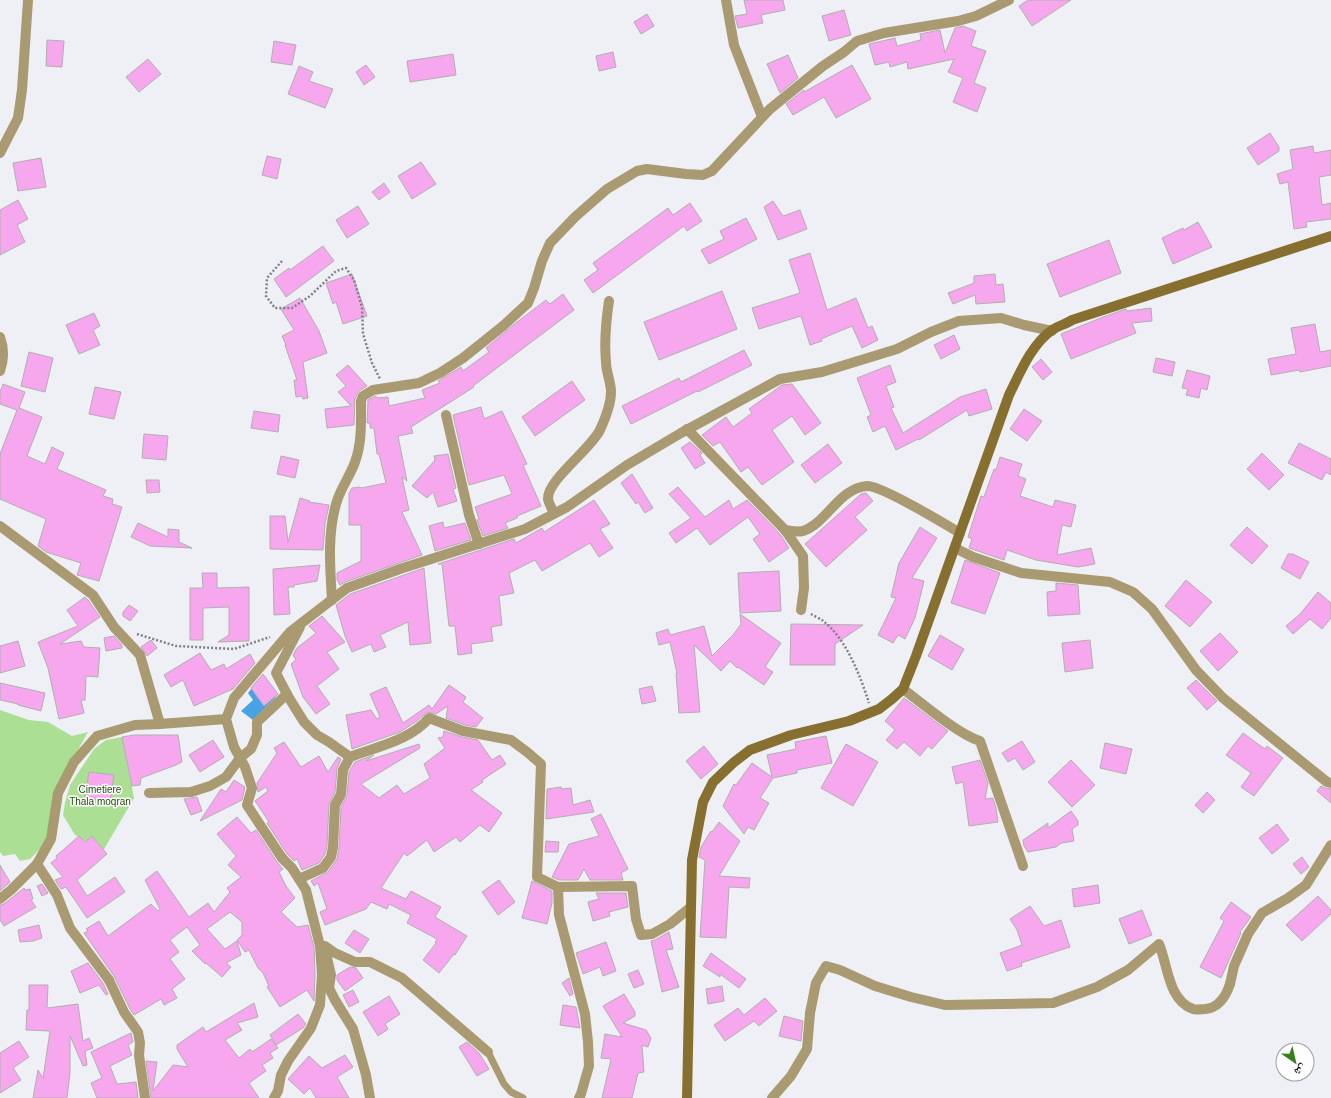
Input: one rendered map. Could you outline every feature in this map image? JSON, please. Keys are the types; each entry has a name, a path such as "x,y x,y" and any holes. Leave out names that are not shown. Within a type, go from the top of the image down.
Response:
{"main road":[{"path":"687,1098 692,860 703,802 713,782 733,763 750,750 791,735 849,721 873,712 892,699 903,689 1009,395 1029,356 1052,331 1072,320 1331,236"}],"street":[{"path":"0,153 18,118 22,90 28,0"},
{"path":"726,0 734,45 762,117"},
{"path":"332,600 330,552 332,526 337,501 355,464 360,448 362,401 364,396 373,390 419,383 440,373 463,358 503,326 528,303 542,261 550,243 575,217 608,189 637,171 647,169 703,174 712,171 762,117 806,80 857,41 884,33 958,21 976,16 1009,0"},
{"path":"554,513 548,500 549,491 566,469 600,431 608,410 611,392 606,364 605,327 608,301"},
{"path":"370,1098 364,1068 353,1029 329,988 331,975 306,890 292,868 282,858 247,805 252,788 234,746 226,719 234,698 290,632 347,588 525,528 567,507 627,465 687,429 780,380 822,372 898,349 931,332 960,321 1001,318 1052,331"},
{"path":"0,337 3,346 2,365 0,371"},
{"path":"446,415 468,515 479,544"},
{"path":"687,429 784,530 803,556 804,588 801,610"},
{"path":"784,530 802,531 817,522 835,504 854,490 868,486 883,490 960,533"},
{"path":"0,526 93,595 114,627 140,655 160,724"},
{"path":"955,548 973,557 1021,573 1110,582 1133,592 1152,610 1196,670 1223,698 1327,782 1331,783"},
{"path":"302,622 276,673 304,722 317,735 350,757"},
{"path":"903,689 949,723 972,738 980,741 1023,866"},
{"path":"149,793 191,792 210,786 226,777 240,758 251,749 258,735 257,722 288,696"},
{"path":"299,879 323,868 331,857 333,847 335,805 341,794 343,770 350,757 399,740 422,726 429,718 464,731 511,740 541,764 537,877 558,887 632,886 636,919 641,935 652,934 670,924 691,907"},
{"path":"0,899 37,864 51,839 58,793 74,762 97,736 135,725 226,719"},
{"path":"772,1098 791,1076 807,1049 810,1013 816,983 826,966 840,970 875,986 945,1005 1053,1003 1097,987 1128,970 1159,944 1170,979 1179,1000 1194,1009 1212,1008 1226,997 1234,966 1248,934 1262,913 1288,898 1306,885 1331,845"},
{"path":"37,864 57,895 70,928 109,980 124,1012 138,1032 140,1043 139,1055 145,1098"},
{"path":"558,887 559,916 585,1014 588,1042 589,1066 579,1098"},
{"path":"322,944 335,953 355,962 370,962 402,978 488,1052"},
{"path":"274,1098 278,1091 281,1075 295,1049 311,1028 320,1005 322,944"}],"lane":[{"path":"488,1052 504,1084 511,1092 523,1098"}],"path":[{"path":"282,261 268,278 266,296 275,308 292,308 310,296 336,271 346,268 354,280 362,307 363,334 372,363 385,388"},
{"path":"801,610 822,620 838,636 854,662 873,712"},
{"path":"134,634 176,646 234,649 275,635"}],"green space":[{"name":"Cimetiere Thala moqran","path":"0,710 29,720 48,722 72,736 88,732 69,766 44,845 30,859 20,861 15,854 3,856 0,852"},
{"name":"Cimetiere Thala moqran","path":"122,737 134,798 100,856 89,843 75,835 63,815 65,803 70,785 94,749 106,740"}],"water":[{"path":"259,679 276,697 253,720 241,711 253,700 248,693"}],"building":[{"path":"744,0 783,0 785,10 761,15 763,23 738,28 735,16 747,14"},
{"path":"1028,0 1071,0 1032,26 1019,6"},
{"path":"844,10 851,35 829,41 822,16"},
{"path":"647,14 654,26 641,34 634,22"},
{"path":"963,26 976,31 971,46 986,51 974,83 986,88 977,112 953,102 963,78 948,72 954,59 908,69 907,62 890,67 889,62 875,65 869,44 895,38 897,46 921,40 920,34 940,30 945,53 955,28"},
{"path":"47,40 64,41 62,67 46,66"},
{"path":"274,41 296,45 292,65 271,62"},
{"path":"613,52 616,67 599,71 596,56"},
{"path":"453,54 456,75 410,82 407,61"},
{"path":"788,55 798,78 780,93 767,64"},
{"path":"148,59 161,74 139,92 126,77"},
{"path":"366,65 375,77 364,85 356,72"},
{"path":"852,65 871,99 836,118 824,97 793,115 786,104 804,90 804,92"},
{"path":"299,66 313,72 309,81 333,89 325,108 288,94"},
{"path":"1270,133 1279,147 1279,151 1258,165 1247,148"},
{"path":"1313,146 1314,153 1331,150 1331,175 1319,177 1322,205 1331,203 1331,219 1306,222 1307,227 1294,229 1288,182 1280,184 1277,174 1293,169 1290,150"},
{"path":"267,156 281,159 277,179 262,175"},
{"path":"41,158 46,187 18,191 13,163"},
{"path":"421,162 436,184 412,199 398,176"},
{"path":"384,183 390,192 379,200 372,192"},
{"path":"18,200 28,219 17,225 25,242 0,255 0,210"},
{"path":"773,201 783,216 800,210 807,229 778,240 764,207"},
{"path":"690,203 702,221 687,231 684,226 593,293 584,280 598,270 593,263 668,208 673,215"},
{"path":"358,206 369,224 347,238 336,220"},
{"path":"746,218 757,239 709,264 701,250 724,239 720,231"},
{"path":"1198,222 1212,247 1173,264 1162,238 1183,228 1184,230"},
{"path":"1109,240 1121,273 1060,297 1047,264"},
{"path":"323,246 334,261 286,297 274,279 289,268 290,270"},
{"path":"810,253 827,310 856,298 868,328 872,326 878,340 862,348 852,326 821,339 822,341 810,345 801,316 759,329 752,308 800,293 789,260"},
{"path":"352,274 367,316 343,324 336,302 333,304 326,283"},
{"path":"995,274 996,285 1003,284 1005,302 976,304 975,295 953,304 948,293 974,283 974,276"},
{"path":"722,291 737,329 659,360 644,322"},
{"path":"563,294 574,310 473,386 474,387 411,427 413,433 398,436 407,481 402,477 409,510 402,512 422,555 340,585 337,580 337,573 361,561 361,525 349,525 349,493 352,488 361,488 386,483 379,454 377,454 374,428 370,428 370,423 367,423 368,400 375,396 378,398 388,397 389,406 425,398 422,390 440,383 438,381 461,367 463,371 489,352 486,348 517,322 546,300 550,304"},
{"path":"300,298 319,331 327,353 303,362 308,398 303,399 302,396 296,397 294,380 297,380 282,336 294,330 281,309"},
{"path":"1151,308 1152,321 1132,323 1136,333 1071,359 1061,334 1126,309 1127,311"},
{"path":"94,313 100,326 93,330 100,345 79,354 66,325"},
{"path":"1315,324 1320,352 1331,350 1331,366 1300,372 1299,370 1271,375 1268,359 1296,354 1291,328"},
{"path":"954,335 960,349 941,359 934,345"},
{"path":"744,350 752,365 631,424 622,406 679,378 681,382"},
{"path":"29,352 53,358 45,392 21,386"},
{"path":"1156,358 1175,362 1172,376 1153,372"},
{"path":"1041,359 1052,372 1043,380 1032,367"},
{"path":"348,365 367,386 359,391 355,399 354,425 327,428 325,409 351,406 338,392 346,386 336,375"},
{"path":"890,365 896,382 886,386 894,407 891,408 903,433 960,397 986,389 992,409 969,416 967,410 919,440 918,439 896,450 885,426 873,432 867,417 871,415 857,378"},
{"path":"1187,370 1210,376 1207,390 1201,388 1199,398 1186,395 1188,389 1182,388"},
{"path":"572,381 585,400 535,436 522,417"},
{"path":"3,384 25,392 19,408 42,417 27,456 45,464 52,447 64,453 57,469 106,490 103,496 113,499 112,504 122,507 99,581 77,575 81,563 46,552 38,546 46,519 0,499 0,454 17,410 0,404 0,392"},
{"path":"792,384 821,423 805,435 792,416 772,430 794,462 762,485 748,467 741,472 720,442 713,446 702,435 726,417 733,427 752,413 749,409 782,385"},
{"path":"95,387 121,392 114,419 89,414"},
{"path":"481,407 484,419 502,411 527,464 523,465 541,506 517,516 517,518 505,523 508,528 483,536 477,520 479,519 475,507 512,494 504,475 469,485 453,415"},
{"path":"1024,409 1042,421 1027,441 1010,429"},
{"path":"254,411 280,415 278,432 251,428"},
{"path":"144,434 168,436 166,460 142,458"},
{"path":"690,442 702,453 700,455 705,463 695,469 681,448"},
{"path":"1299,443 1331,459 1331,475 1326,472 1322,480 1288,463"},
{"path":"828,444 842,463 815,483 801,465"},
{"path":"1262,453 1284,475 1269,490 1247,469"},
{"path":"448,454 456,488 453,489 457,501 438,507 433,492 427,498 412,486 435,460 434,456"},
{"path":"281,456 299,460 295,478 277,474"},
{"path":"1000,457 1022,464 1018,476 1026,479 1020,496 1053,507 1055,500 1076,505 1071,527 1062,525 1057,555 1091,548 1095,564 1078,567 1036,560 1007,550 1004,560 969,548 972,539 968,537 981,496 984,497"},
{"path":"632,474 653,508 645,513 638,502 636,504 621,483"},
{"path":"146,480 159,480 160,492 147,493"},
{"path":"678,487 705,517 729,500 733,509 747,500 780,534 789,548 769,562 753,539 760,534 748,517 710,545 697,528 676,543 669,533 691,518 669,494"},
{"path":"866,493 873,501 855,517 867,530 826,567 805,544 861,494"},
{"path":"300,498 310,501 309,502 329,505 325,524 323,550 270,549 270,516 285,516 288,542"},
{"path":"594,500 610,524 600,529 613,548 599,557 590,543 542,571 535,560 509,573 514,593 499,596 502,625 491,627 493,641 471,644 472,653 458,655 455,626 449,626 442,564 438,564 514,539 516,543 542,528 544,532"},
{"path":"443,522 444,528 465,523 471,540 435,551 429,526"},
{"path":"138,523 168,537 168,529 179,530 179,542 192,548 150,546 131,537"},
{"path":"920,527 937,538 912,578 924,581 915,618 905,639 898,635 893,643 878,635 896,598 891,597 899,563"},
{"path":"1247,527 1268,546 1252,564 1230,545"},
{"path":"1288,554 1293,554 1309,562 1300,579 1281,568"},
{"path":"965,560 1000,573 985,614 951,603"},
{"path":"320,565 317,581 294,585 294,587 288,587 290,614 274,615 273,569"},
{"path":"424,568 431,643 410,645 408,622 380,635 386,647 374,652 371,644 352,652 345,636 336,605 350,594"},
{"path":"779,571 781,611 740,613 738,573"},
{"path":"202,573 217,573 217,588 249,587 249,641 218,642 229,635 229,607 203,608 203,640 190,640 190,588 203,588"},
{"path":"1186,580 1212,602 1190,627 1165,606"},
{"path":"1056,583 1078,585 1080,614 1048,616 1047,592 1056,591"},
{"path":"1318,592 1331,603 1331,618 1322,629 1310,619 1293,634 1286,626 1300,614"},
{"path":"85,597 100,617 60,644 81,641 84,647 100,648 98,677 86,676 85,700 81,700 84,713 59,719 48,668 38,642 78,626 67,610"},
{"path":"129,605 138,611 130,621 123,616 123,612"},
{"path":"740,614 781,643 765,667 773,672 764,685 738,667 737,668 730,661 721,671 694,645 700,712 679,713 677,673 670,642 659,645 656,633 668,629 670,635 704,626 712,656 733,635 741,624"},
{"path":"322,616 345,642 327,652 339,669 317,686 330,704 316,714 303,697 291,664 296,660 293,655 297,648 316,633 309,626"},
{"path":"791,624 863,625 835,644 835,665 790,665"},
{"path":"1220,633 1238,652 1218,671 1200,651"},
{"path":"940,635 964,649 952,670 928,656"},
{"path":"114,636 122,645 122,648 106,651 104,638"},
{"path":"151,640 157,648 147,656 141,647"},
{"path":"1090,640 1093,668 1065,672 1062,643"},
{"path":"18,641 25,666 0,673 0,646"},
{"path":"200,653 211,670 224,664 226,669 250,654 255,663 233,689 194,706 183,680 171,687 164,675"},
{"path":"263,674 278,694 264,706 251,688"},
{"path":"1196,680 1217,701 1207,710 1187,688"},
{"path":"0,683 45,693 41,711 0,700"},
{"path":"449,685 466,697 463,702 483,718 476,727 465,725 446,718 448,706 436,714 427,712 417,721 400,732 352,749 346,715 371,710 377,719 380,717 370,694 386,687 403,723 429,705 432,709"},
{"path":"652,686 656,701 642,704 639,689"},
{"path":"904,698 948,731 932,749 928,746 920,756 904,742 897,749 886,740 895,730 885,721"},
{"path":"444,731 478,740 492,760 500,755 506,764 482,780 483,782 471,790 502,813 489,832 480,825 460,842 456,837 434,852 427,840 407,856 404,853 381,888 406,899 411,891 441,907 435,917 467,936 455,955 454,954 439,973 423,960 436,943 435,942 437,939 407,923 411,915 389,904 387,909 371,902 366,909 325,925 320,912 327,909 318,883 314,886 311,881 328,872 337,859 341,807 347,795 349,772 355,762 374,755 366,761 419,744 420,748 361,784 379,798 397,785 404,794 430,778 424,764 445,748 438,738 443,737"},
{"path":"1243,733 1265,749 1267,746 1283,758 1254,796 1241,787 1251,773 1226,755"},
{"path":"134,735 178,735 182,762 141,778 140,785 132,786 122,737"},
{"path":"826,736 832,763 797,770 797,773 773,778 760,798 769,803 754,830 748,827 744,834 723,806 734,784 736,785 752,763 772,777 767,755 796,749 795,742"},
{"path":"213,740 224,757 200,772 189,755"},
{"path":"1022,741 1035,762 1023,770 1015,758 1008,762 1002,753"},
{"path":"284,742 301,767 319,756 328,772 338,757 341,759 337,769 335,792 329,804 327,846 325,854 319,863 302,870 297,859 294,861 287,854 255,801 268,791 266,787 258,792 257,783 277,753 274,748"},
{"path":"1105,743 1132,749 1126,774 1100,768"},
{"path":"846,744 878,762 853,806 821,788"},
{"path":"704,746 718,764 701,779 686,761"},
{"path":"980,760 988,783 985,799 993,798 998,822 969,826 963,782 956,784 952,767"},
{"path":"1071,760 1095,785 1072,807 1048,782"},
{"path":"89,772 114,775 110,801 85,798"},
{"path":"234,780 245,787 242,800 200,821 221,789 226,792"},
{"path":"1321,786 1331,789 1331,803 1317,791"},
{"path":"561,787 562,789 571,788 573,805 590,800 594,812 546,819 547,789"},
{"path":"1207,792 1215,800 1203,813 1195,805"},
{"path":"197,797 202,811 191,815 184,799"},
{"path":"1071,811 1078,821 1078,825 1072,829 1074,841 1061,843 1056,847 1028,852 1024,846 1023,840 1048,823 1048,828"},
{"path":"601,814 628,869 621,873 623,880 590,880 584,869 578,880 559,880 552,877 569,844 599,836 591,819"},
{"path":"237,817 251,833 256,830 283,869 279,872 286,886 295,898 281,912 297,927 308,925 314,947 314,1001 307,990 280,1007 267,987 269,986 263,973 258,968 249,950 245,952 237,940 242,935 242,922 230,912 207,929 225,949 237,941 241,955 226,963 231,967 222,977 206,963 205,964 192,951 200,945 187,927 170,940 179,952 170,959 185,979 172,989 177,998 164,1005 161,999 134,1015 114,976 84,933 88,931 86,929 99,921 108,936 151,904 158,911 160,909 145,880 157,871 189,917 208,903 214,912 230,892 227,888 241,877 228,865 236,856 217,834"},
{"path":"719,822 740,841 719,876 750,878 749,888 729,887 726,938 700,937 705,860 699,857 701,847 711,831 712,832"},
{"path":"1277,824 1289,840 1272,854 1259,838"},
{"path":"79,836 85,842 92,836 107,854 77,880 87,896 115,877 125,892 87,918 66,887 61,889 55,880 63,877 51,863 57,858 56,856"},
{"path":"546,841 559,842 558,852 545,852"},
{"path":"1302,857 1309,867 1301,874 1293,864"},
{"path":"0,865 10,882 0,891"},
{"path":"499,880 515,902 498,915 482,892"},
{"path":"532,881 552,891 552,903 547,924 522,918"},
{"path":"42,884 48,893 42,896 37,886"},
{"path":"1098,885 1100,903 1074,907 1072,889"},
{"path":"24,888 25,890 30,889 33,899 31,900 36,907 4,926 0,920 0,905 4,904"},
{"path":"596,893 626,893 628,907 609,912 610,916 593,921 588,902 599,899"},
{"path":"1318,896 1331,910 1331,914 1302,941 1286,925"},
{"path":"1231,902 1251,917 1240,932 1241,933 1221,978 1200,967 1224,921 1220,918"},
{"path":"1030,906 1044,926 1061,920 1070,947 1021,963 1022,966 1007,971 1000,953 1022,945 1017,930 1010,919"},
{"path":"1142,910 1152,935 1129,944 1119,919"},
{"path":"39,925 42,938 33,941 20,942 18,930"},
{"path":"354,930 369,939 360,953 345,943"},
{"path":"669,932 673,949 666,950 679,987 662,992 651,941"},
{"path":"606,942 616,971 603,976 600,967 583,974 576,953"},
{"path":"711,953 746,979 739,988 720,974 720,977 703,966"},
{"path":"88,963 103,983 108,994 106,995 99,985 80,993 71,971"},
{"path":"350,967 356,968 363,978 345,991 337,980 337,975"},
{"path":"638,970 644,984 634,988 628,974"},
{"path":"569,978 573,994 570,996 562,983"},
{"path":"29,985 48,985 47,1008 78,1004 83,1041 89,1038 93,1048 85,1051 87,1065 83,1066 70,1036 70,1073 67,1098 33,1098 38,1070 43,1078 50,1031 26,1030 27,1010 29,1010"},
{"path":"722,986 724,1001 708,1004 706,989"},
{"path":"353,990 359,1002 349,1007 343,995"},
{"path":"624,994 635,1012 635,1016 623,1023 646,1030 651,1038 648,1047 642,1045 644,1072 638,1073 632,1098 602,1098 611,1059 601,1058 605,1034 622,1037 603,1006"},
{"path":"389,996 400,1014 385,1024 388,1029 378,1036 363,1012"},
{"path":"765,998 777,1011 759,1026 754,1021 725,1041 714,1025 738,1008 744,1015"},
{"path":"254,1003 258,1017 237,1023 242,1030 225,1040 239,1058 250,1049 252,1052 271,1039 278,1048 270,1053 273,1058 262,1065 266,1071 249,1083 259,1098 151,1098 146,1061 157,1062 153,1091 173,1065 188,1067 177,1049 177,1045 203,1027 206,1032"},
{"path":"563,1005 576,1007 580,1028 560,1025"},
{"path":"298,1014 306,1024 303,1028 276,1045 270,1035"},
{"path":"784,1016 803,1021 801,1041 779,1036"},
{"path":"131,1033 133,1042 128,1045 132,1055 110,1066 117,1084 136,1082 138,1098 97,1098 91,1083 102,1078 91,1052"},
{"path":"19,1041 29,1057 13,1068 21,1080 0,1093 0,1053"},
{"path":"467,1042 479,1053 489,1069 477,1076 459,1047"},
{"path":"345,1055 353,1067 337,1077 349,1098 316,1098 310,1088 304,1094 288,1079 309,1056 322,1068"}]}
